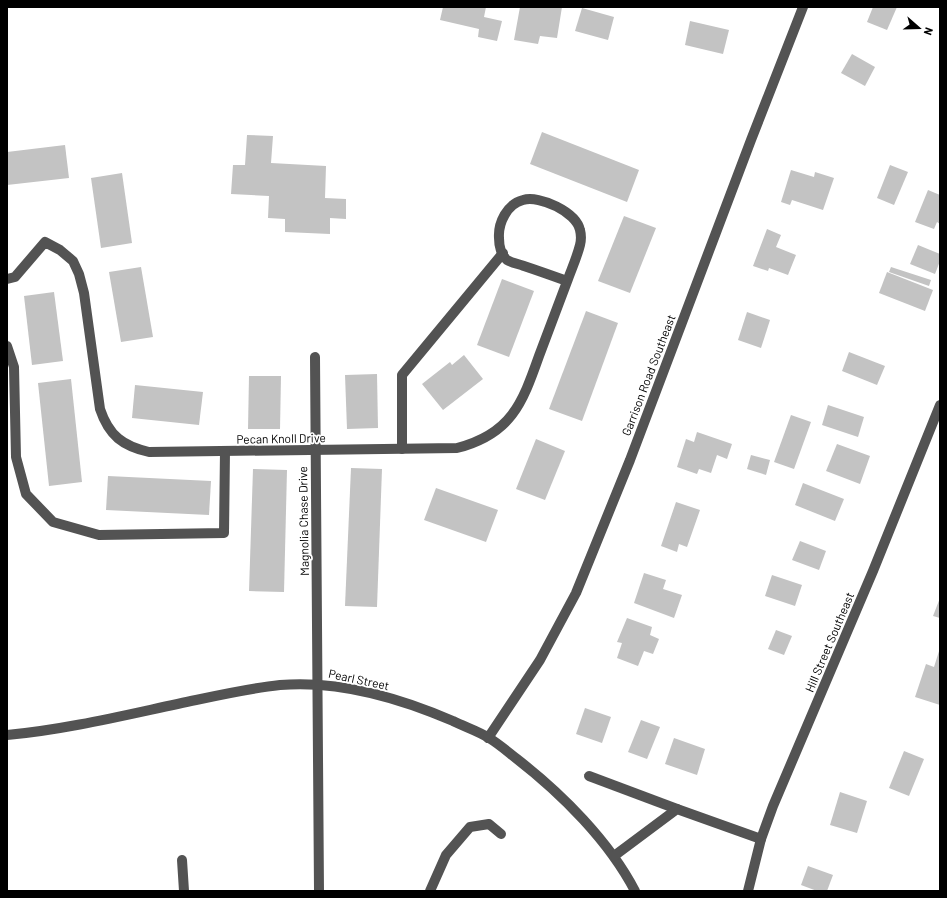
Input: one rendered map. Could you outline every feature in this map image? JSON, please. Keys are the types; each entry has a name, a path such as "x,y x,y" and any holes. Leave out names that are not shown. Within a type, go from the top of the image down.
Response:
{"street":[{"name":"Garrison Road Southeast","path":"488,738 540,660 576,593 630,460 803,7"},
{"name":"Pecan Knoll Drive","path":"7,279 15,276 46,242 60,250 72,261 79,274 84,293 100,410 104,422 111,432 134,448 149,452 457,448 489,436 514,412 526,393 581,244 580,230 574,218 562,209 537,199 523,199 513,205 503,217 499,230 500,248 503,253"},
{"path":"402,449 402,375 503,253 507,259 567,281"},
{"path":"7,346 14,367 16,458 26,494 53,522 99,535 224,533 224,451"},
{"name":"Magnolia Chase Drive","path":"315,357 320,891"},
{"name":"Hill Street Southeast","path":"748,891 772,806 873,571 940,405"},
{"name":"Pearl Street","path":"7,735 82,724 247,689 281,685 318,684 347,689 392,700 442,717 488,738 526,766 553,789 576,812 614,856 635,891"},
{"path":"588,776 762,839"},
{"path":"614,856 677,809"},
{"path":"430,891 446,855 470,827 489,824 501,834"},
{"path":"182,860 184,891"}],"building":[{"path":"443,7 486,7 484,17 502,21 497,41 478,37 479,29 440,20"},
{"path":"520,7 562,7 557,38 540,36 538,44 514,40"},
{"path":"873,7 897,7 887,30 867,22"},
{"path":"582,8 614,17 608,40 575,31"},
{"path":"690,21 729,30 723,54 685,45"},
{"path":"852,54 875,67 865,86 841,73"},
{"path":"542,132 639,170 627,202 530,164"},
{"path":"247,135 273,136 271,163 326,166 325,198 346,199 346,219 330,218 330,234 285,232 285,219 268,218 269,196 231,194 233,165 245,165"},
{"path":"65,145 69,178 7,185 7,152"},
{"path":"890,165 908,172 894,205 877,198"},
{"path":"791,170 814,177 815,172 834,178 823,210 792,200 790,205 781,202"},
{"path":"122,173 132,243 101,248 91,178"},
{"path":"928,190 940,195 940,224 937,222 934,229 915,222"},
{"path":"624,216 656,228 630,293 598,281"},
{"path":"767,229 781,235 776,247 796,255 788,275 769,268 768,271 753,266"},
{"path":"918,245 940,254 940,261 935,274 910,264"},
{"path":"141,267 153,337 121,342 109,272"},
{"path":"891,267 931,280 929,286 889,272"},
{"path":"887,272 933,290 925,311 879,293"},
{"path":"502,279 534,291 509,357 477,345"},
{"path":"54,292 63,361 32,365 24,296"},
{"path":"586,311 618,323 582,421 549,409"},
{"path":"747,312 770,320 761,348 738,340"},
{"path":"849,352 885,366 877,385 842,371"},
{"path":"464,355 483,379 443,410 422,384 450,362 452,365"},
{"path":"377,374 378,428 347,429 345,375"},
{"path":"249,376 281,376 280,429 248,429"},
{"path":"71,379 82,482 49,486 38,383"},
{"path":"135,385 203,392 199,425 132,418"},
{"path":"828,405 864,417 858,437 822,425"},
{"path":"791,415 811,422 794,469 774,462"},
{"path":"697,432 732,444 727,459 717,455 711,473 699,469 697,474 677,467 686,439 694,442"},
{"path":"536,439 565,451 545,500 516,489"},
{"path":"837,444 870,456 860,484 826,471"},
{"path":"751,455 770,460 766,475 747,469"},
{"path":"351,468 382,469 377,607 345,606"},
{"path":"253,469 287,470 284,592 249,591"},
{"path":"108,476 211,481 209,515 106,510"},
{"path":"803,483 844,499 835,521 795,505"},
{"path":"436,488 498,510 486,542 424,520"},
{"path":"676,502 700,510 687,547 679,544 677,552 661,546"},
{"path":"800,541 826,551 819,570 792,560"},
{"path":"644,573 666,580 663,589 682,595 674,618 634,603"},
{"path":"772,575 802,585 795,606 765,596"},
{"path":"940,598 940,618 933,616"},
{"path":"627,618 652,627 650,635 659,639 653,654 644,651 638,666 617,658 622,643 617,642"},
{"path":"776,630 792,636 784,655 768,649"},
{"path":"940,648 940,705 915,697 926,664 934,667"},
{"path":"585,708 611,717 602,743 576,734"},
{"path":"641,720 660,727 647,759 628,752"},
{"path":"674,738 705,749 697,775 665,764"},
{"path":"904,751 924,759 909,796 889,788"},
{"path":"840,792 867,801 857,833 830,825"},
{"path":"808,866 833,875 827,891 817,891 801,885"}]}
